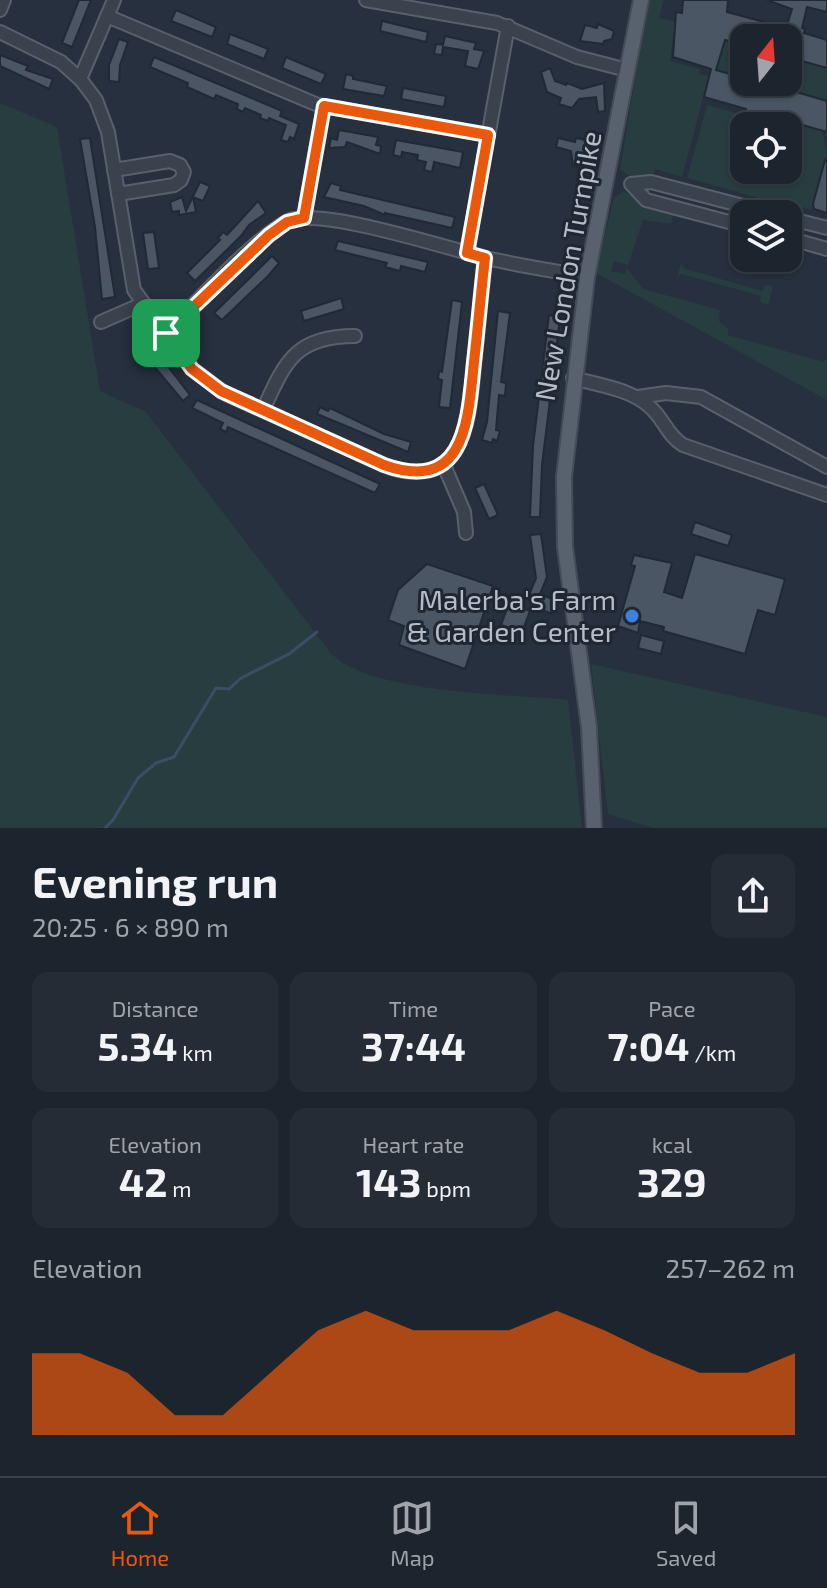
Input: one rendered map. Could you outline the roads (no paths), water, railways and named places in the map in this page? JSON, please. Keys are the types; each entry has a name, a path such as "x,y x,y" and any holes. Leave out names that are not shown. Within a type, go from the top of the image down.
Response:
{"main road":[{"name":"New London Turnpike","path":"594,828 589,727 569,575 564,510 566,439 587,277 609,179 641,0"}],"street":[{"path":"0,10 4,0"},
{"path":"80,79 114,0"},
{"path":"366,0 508,26 572,55 627,70"},
{"path":"107,16 324,106 488,135"},
{"path":"467,253 508,26"},
{"path":"0,32 46,53 80,79 103,117 132,284 142,304 204,380 263,410 395,469 419,472 443,463 458,447 467,422 485,258"},
{"path":"304,218 324,106"},
{"path":"114,170 170,161 180,165 184,172 176,185 118,194"},
{"path":"730,203 651,182 631,184 646,200 730,222"},
{"path":"166,333 269,235 287,222 304,218 337,221 485,258 587,277"},
{"path":"802,222 827,228"},
{"path":"802,242 827,249"},
{"path":"101,322 142,304"},
{"path":"263,410 284,366 300,349 322,339 355,336"},
{"path":"573,378 638,397 666,393 701,397 827,467"},
{"path":"638,397 654,411 668,433 683,445 827,495"},
{"path":"443,463 464,511 466,533"}],"waterway":[{"path":"105,828 138,778 156,763 174,757 216,688 229,689 241,678 289,654 317,632"}],"place":[{"name":"Malerba's Farm & Garden Center","path":"632,616"}]}
